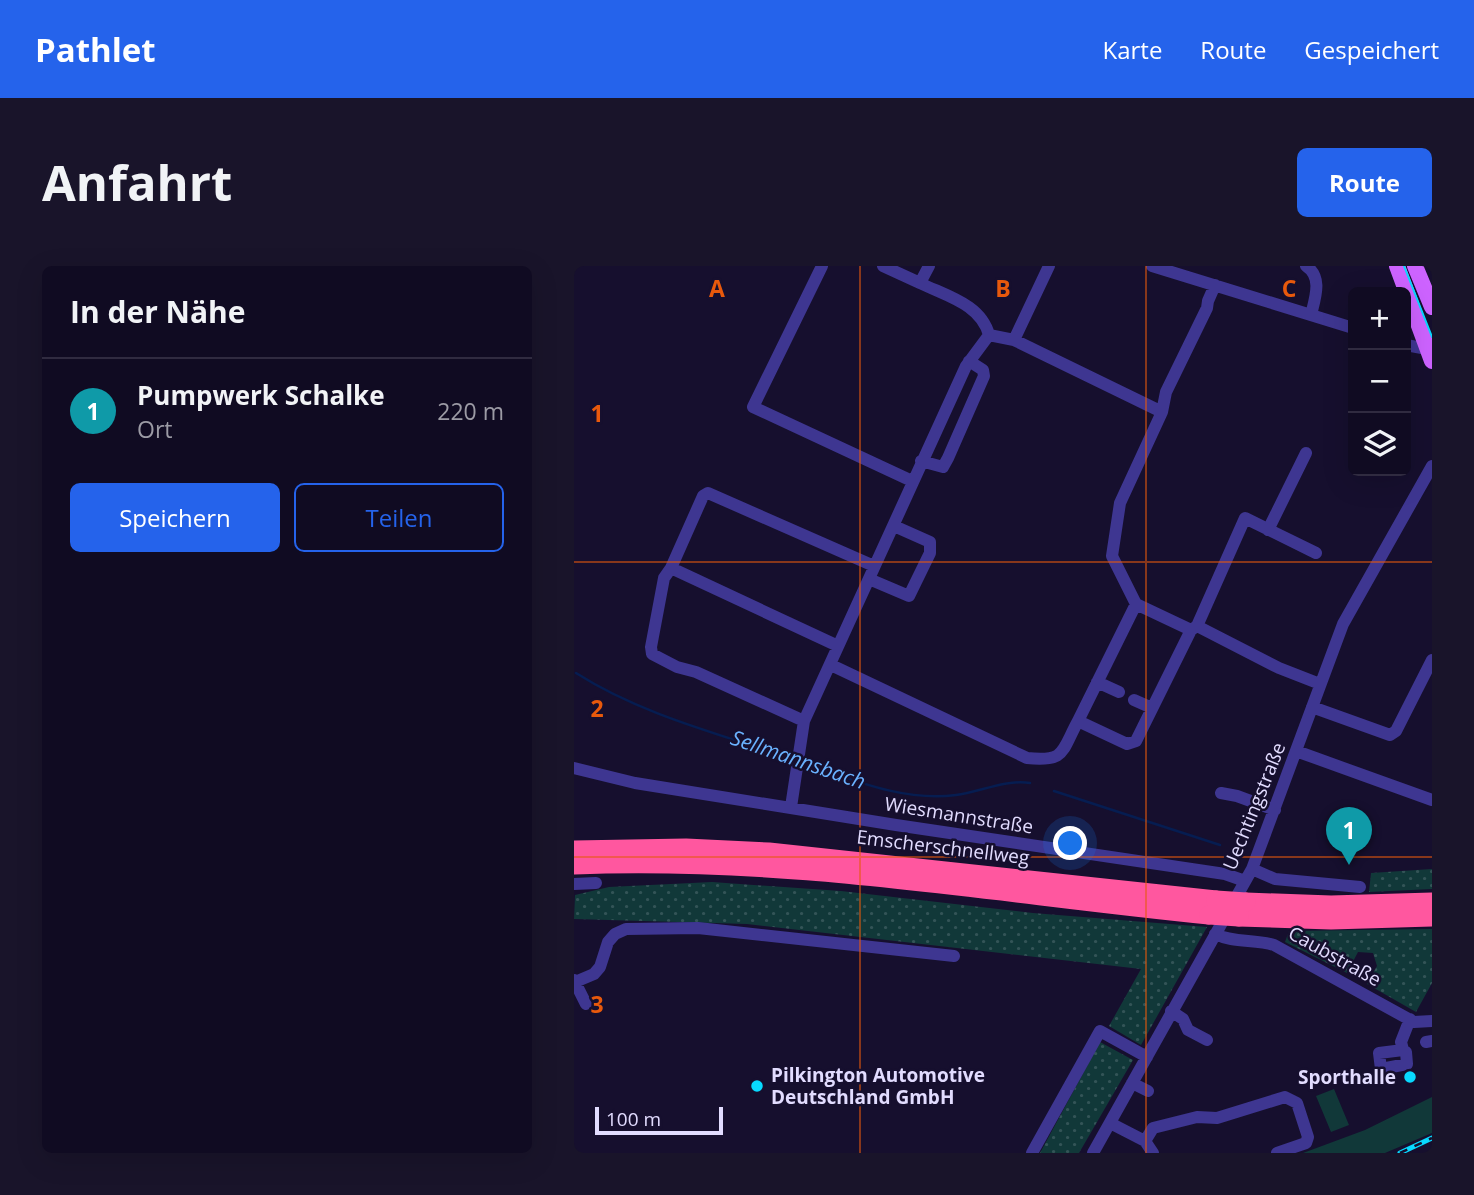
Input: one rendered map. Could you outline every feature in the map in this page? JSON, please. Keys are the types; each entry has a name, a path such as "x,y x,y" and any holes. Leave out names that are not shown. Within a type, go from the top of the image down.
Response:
{"highway":[{"name":"Emscherschnellweg","path":"576,860 767,866 1242,909 1331,920 1432,917"},
{"name":"Emscherschnellweg","path":"1242,909 1432,902"}],"main road":[{"path":"1397,266 1430,355"},
{"path":"1415,266 1432,307"}],"street":[{"path":"822,266 753,407 912,481"},
{"path":"883,266 971,308 986,323 989,335"},
{"path":"920,284 929,266"},
{"path":"1014,340 1049,266"},
{"path":"1152,266 1348,326"},
{"path":"1306,266 1312,270 1316,281 1311,315"},
{"path":"1214,285 1207,308 1167,392 1163,412 1120,503 1112,556 1136,604 1320,684"},
{"path":"989,335 1014,340 1163,412"},
{"path":"791,807 804,721 942,416 969,361 989,335"},
{"path":"1411,347 1430,355"},
{"path":"921,461 943,467 984,376 984,370 969,361"},
{"path":"959,381 977,393"},
{"path":"942,416 961,426"},
{"path":"1268,530 1306,453"},
{"name":"Uechtingstraße","path":"1093,1153 1252,869 1343,624 1432,466"},
{"path":"804,721 652,654 650,647 664,578 703,496 708,493 874,566"},
{"path":"1078,720 1127,744 1136,741 1194,628 1245,518 1316,553"},
{"path":"869,579 909,596 930,554 930,542 894,526"},
{"path":"671,568 838,646"},
{"path":"831,665 1027,758 1050,760 1060,755 1136,604"},
{"path":"1312,707 1390,734 1396,731 1432,660"},
{"path":"1097,682 1119,692"},
{"path":"1134,699 1152,708"},
{"path":"1297,751 1432,800"},
{"name":"Wiesmannstraße","path":"574,768 635,783 1225,874 1245,881"},
{"path":"1220,793 1237,796 1275,810"},
{"path":"1252,869 1275,879 1360,887"},
{"path":"574,884 596,883"},
{"path":"586,1004 574,981 594,974 600,967 608,942 615,934 626,929 698,928 954,956"},
{"name":"Caubstraße","path":"1215,934 1223,939 1262,941 1275,945 1410,1020 1420,1023 1432,1021"},
{"path":"1171,1011 1183,1019 1188,1030 1207,1040"},
{"path":"1403,1050 1401,1042 1410,1020"},
{"path":"1032,1153 1100,1031 1147,1056"},
{"path":"1132,1083 1148,1091"},
{"path":"1145,1141 1153,1128 1197,1117 1217,1118 1285,1097 1297,1103 1308,1137 1306,1143 1277,1153"},
{"path":"1110,1123 1145,1141 1153,1153"}],"green space":[{"path":"1432,869 1432,889 1369,892 1371,873"},
{"path":"712,882 841,891 1033,913 1207,927 1141,1045 1109,1026 1141,969 747,924 574,919 575,895 609,887"},
{"path":"1432,929 1432,983 1416,1012 1367,984 1377,966 1373,953 1358,952 1347,973 1285,942 1289,931"},
{"path":"1100,1042 1133,1060 1079,1153 1040,1153"},
{"path":"1334,1089 1349,1125 1331,1132 1316,1096"},
{"path":"1432,1097 1432,1133 1385,1153 1303,1153 1365,1130"}],"waterway":[{"name":"Sellmannsbach","path":"576,673 601,688 654,712 793,759"},
{"name":"Sellmannsbach","path":"803,763 878,788 916,795 956,795 1002,784 1030,783"},
{"name":"Sellmannsbach","path":"1054,791 1220,845"}],"tram line":[{"path":"1404,266 1432,337"}],"railway":[{"path":"1400,1153 1432,1138"}],"place":[{"name":"Pumpwerk Schalke","path":"1349,865"},
{"name":"Sporthalle","path":"1410,1077"},
{"name":"Pilkington Automotive Deutschland GmbH","path":"757,1086"}]}
